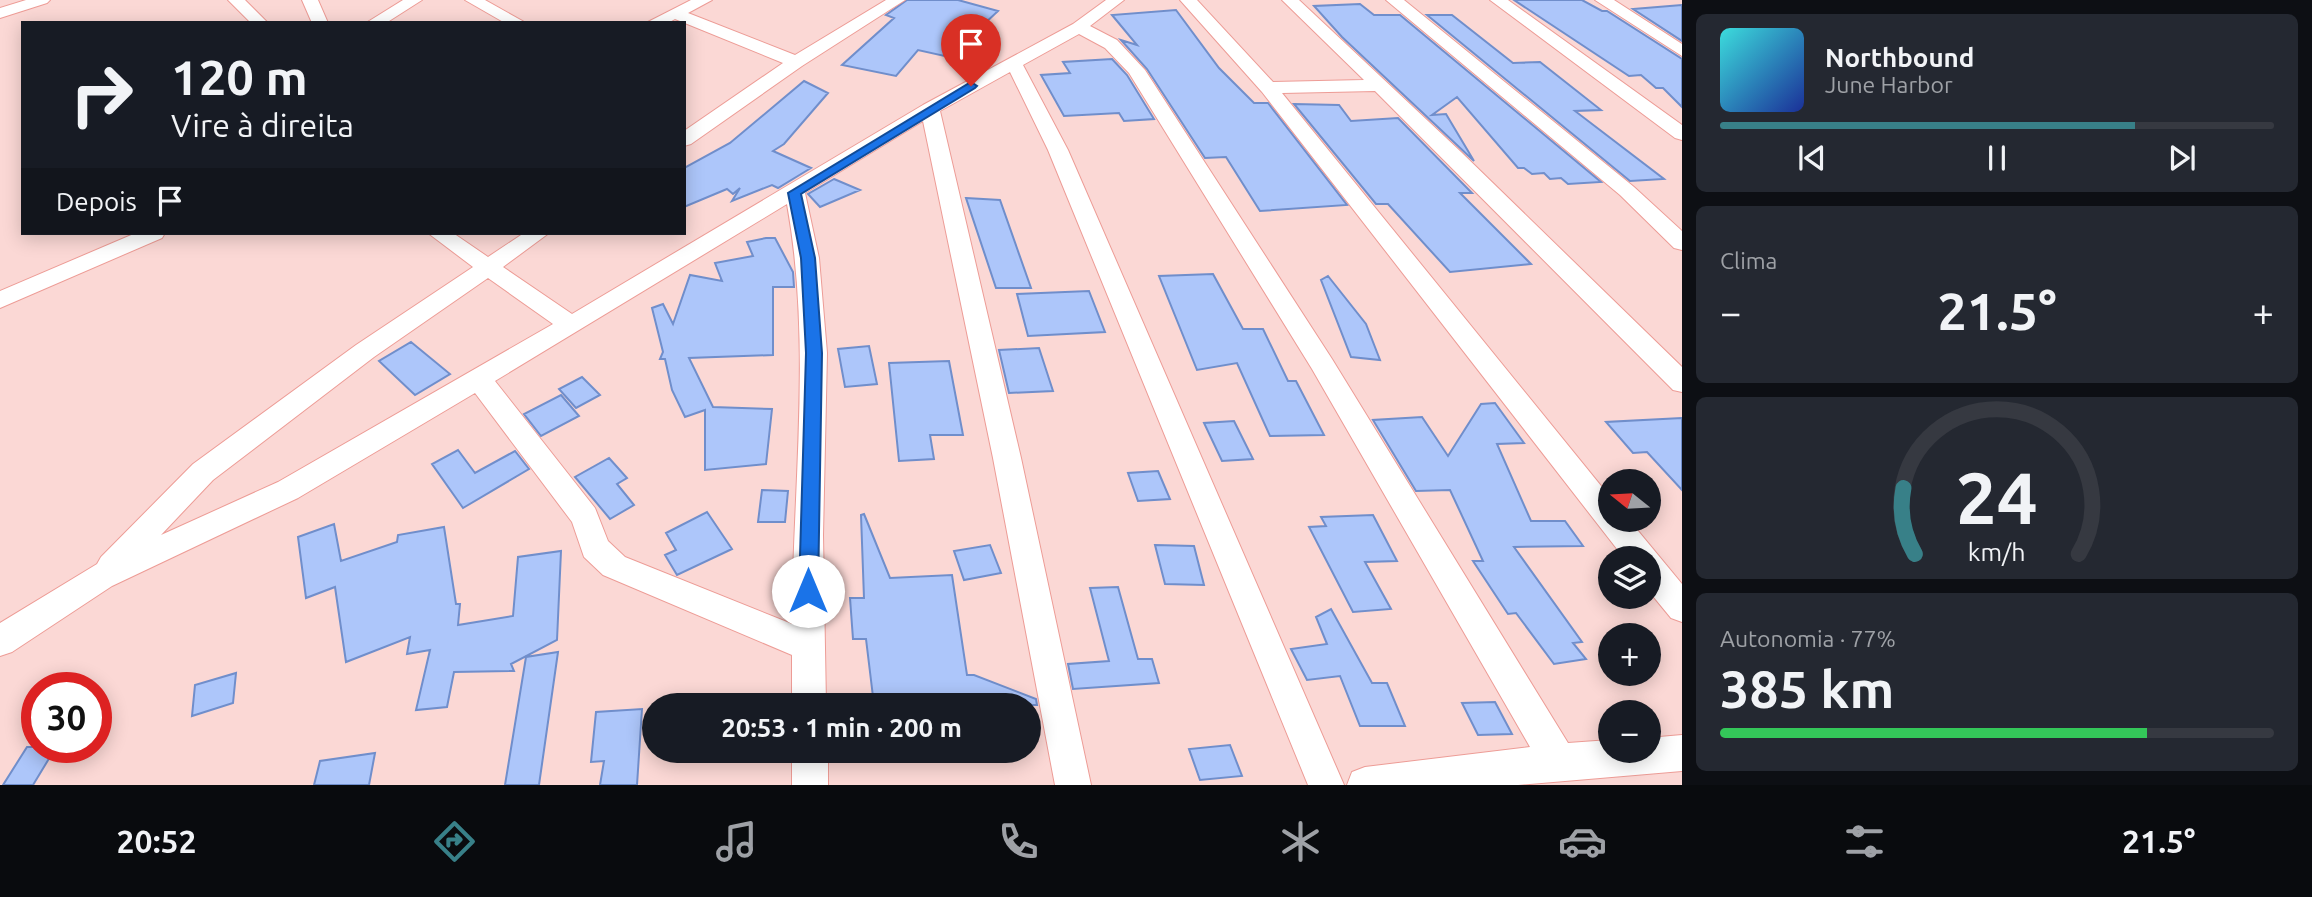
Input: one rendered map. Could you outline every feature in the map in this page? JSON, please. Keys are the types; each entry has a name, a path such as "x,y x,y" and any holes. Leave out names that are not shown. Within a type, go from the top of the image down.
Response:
{"street":[{"path":"0,15 42,0"},
{"path":"236,0 258,21"},
{"path":"310,0 319,21"},
{"path":"377,21 414,0"},
{"path":"473,0 514,21"},
{"path":"647,18 674,13 704,0"},
{"path":"689,131 897,0"},
{"path":"0,641 101,577 288,490 795,193 930,109 1079,27 1116,0"},
{"path":"1188,0 1221,33 1268,88 1598,503"},
{"path":"1290,0 1381,85 1682,383"},
{"path":"1394,0 1627,191 1682,243"},
{"path":"1498,0 1682,134"},
{"path":"1603,0 1682,51"},
{"path":"674,13 796,62"},
{"path":"0,15 21,25"},
{"path":"1079,27 1111,44 1136,70 1324,365 1559,762"},
{"path":"1013,62 1058,150 1326,785"},
{"path":"1268,88 1381,85"},
{"path":"930,109 1007,458 1073,785"},
{"path":"795,193 808,258 814,353 808,536 809,693"},
{"path":"0,300 149,235"},
{"path":"442,235 571,325"},
{"path":"101,577 203,472 365,351 485,266 535,235"},
{"path":"480,379 585,517 595,548 614,566 808,646"},
{"path":"1621,532 1632,546"},
{"path":"1661,582 1682,608"},
{"path":"1365,785 1559,762 1682,753"},
{"path":"810,763 810,785"}],"building":[{"path":"907,0 958,0 998,11 949,57 918,50 896,76 842,65 894,18 886,15"},
{"path":"1514,0 1582,0 1607,11 1682,59 1682,107 1663,88 1656,88 1641,75 1629,76"},
{"path":"1360,4 1374,15 1400,15 1601,182 1568,184 1561,178 1550,179 1544,173 1532,174 1524,168 1518,168 1457,97 1432,115 1446,114 1474,161 1342,37 1314,6"},
{"path":"1682,5 1682,41 1633,9"},
{"path":"1176,10 1219,68 1254,103 1268,103 1347,205 1260,211 1226,157 1205,158 1147,69 1121,40 1137,45 1112,15"},
{"path":"1427,15 1452,15 1513,63 1540,62 1601,110 1575,111 1664,179 1630,181"},
{"path":"1112,59 1127,75 1154,119 1124,121 1119,113 1064,116 1041,75 1070,73 1063,62"},
{"path":"804,81 828,93 784,144 773,151 811,168 778,188 772,185 732,201 740,188 733,194 727,189 686,206 686,167 730,143"},
{"path":"1294,104 1339,105 1351,121 1398,118 1472,193 1460,193 1531,264 1450,272 1388,204 1376,204"},
{"path":"834,179 860,190 820,207 808,194"},
{"path":"966,198 1000,200 1031,288 996,288"},
{"path":"775,238 793,272 794,287 773,287 773,355 689,358 713,407 772,409 766,464 705,470 705,410 685,417 672,390 665,359 660,359 663,352 652,308 663,304 673,324 690,275 722,281 715,263 753,256 747,242"},
{"path":"1213,274 1243,329 1263,329 1288,381 1296,381 1324,435 1270,436 1237,363 1197,370 1159,276"},
{"path":"1328,276 1366,324 1380,360 1351,357 1321,280"},
{"path":"1089,291 1105,332 1028,336 1017,294"},
{"path":"411,342 450,374 415,395 379,361"},
{"path":"869,346 877,384 845,387 838,349"},
{"path":"1039,348 1053,391 1009,393 999,350"},
{"path":"949,361 963,435 930,435 934,459 899,461 889,363"},
{"path":"582,377 600,395 576,408 559,389"},
{"path":"561,395 579,416 541,436 524,414"},
{"path":"1495,403 1524,443 1497,444 1531,521 1565,521 1583,546 1514,547 1582,642 1573,643 1586,659 1554,664 1516,613 1508,614 1473,561 1483,561 1450,490 1416,491 1373,420 1422,417 1448,456 1481,404"},
{"path":"1682,418 1682,490 1647,452 1633,453 1606,422"},
{"path":"1234,421 1253,459 1222,461 1204,423"},
{"path":"458,450 475,473 515,451 529,469 463,508 432,464"},
{"path":"609,458 627,478 617,484 634,505 610,519 575,477"},
{"path":"1158,471 1170,499 1138,501 1128,473"},
{"path":"762,490 788,491 785,522 758,522"},
{"path":"707,512 732,549 677,575 665,555 676,550 666,533"},
{"path":"864,514 890,578 952,575 967,675 974,675 1020,693 873,693 866,639 853,639 850,598 864,598 861,515"},
{"path":"1373,515 1397,561 1365,562 1391,609 1353,612 1309,527 1326,526 1321,517"},
{"path":"334,524 341,561 397,542 398,535 444,527 456,604 460,604 458,625 513,616 518,557 561,551 557,640 511,664 514,671 454,672 447,707 416,710 430,650 407,654 410,637 346,662 335,587 306,598 298,537"},
{"path":"990,545 1001,573 964,580 954,551"},
{"path":"1155,545 1194,546 1204,585 1165,584"},
{"path":"1118,587 1138,659 1152,659 1159,683 1073,689 1068,664 1109,661 1090,588"},
{"path":"1331,609 1372,683 1387,683 1405,726 1360,726 1340,676 1307,680 1291,649 1327,644 1316,617"},
{"path":"558,652 539,785 505,785 526,657"},
{"path":"236,673 233,703 192,716 195,685"},
{"path":"1495,702 1512,734 1478,735 1462,703"},
{"path":"642,709 637,785 600,785 604,761 591,762 596,712"},
{"path":"1230,745 1242,776 1200,780 1189,749"},
{"path":"375,753 369,785 314,785 320,761"},
{"path":"21,756 21,763 46,763 33,785 3,785"}],"route":[{"path":"808,591 814,353 808,258 795,193 971,86"}]}
